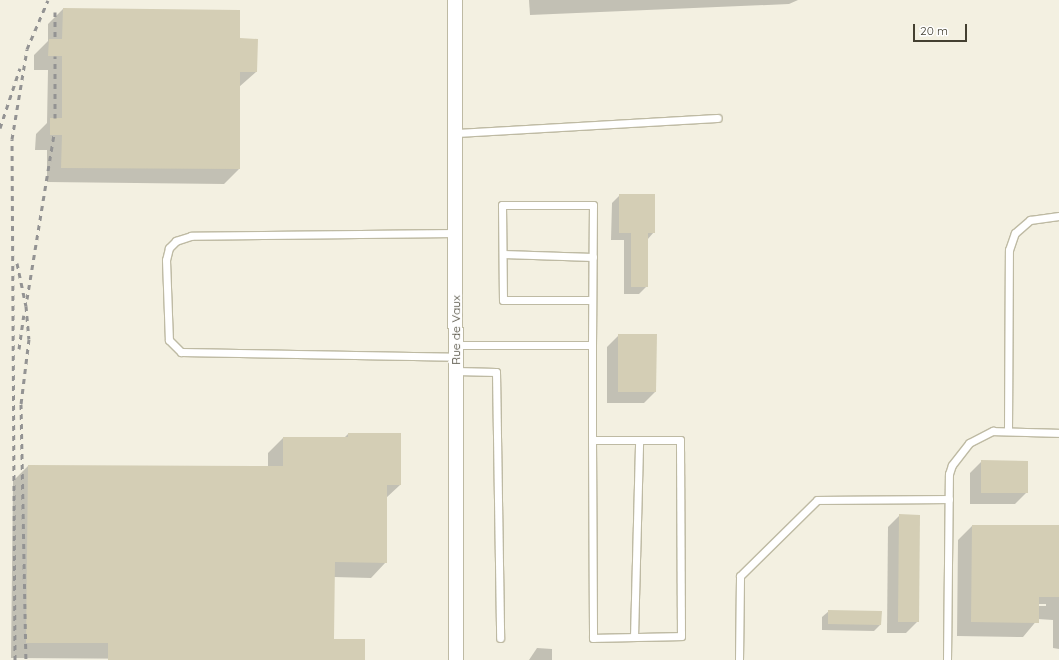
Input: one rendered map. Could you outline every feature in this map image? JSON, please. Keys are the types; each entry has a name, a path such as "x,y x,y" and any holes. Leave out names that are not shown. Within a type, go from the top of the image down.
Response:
{"street":[{"name":"Rue de Vaux","path":"455,0 456,660"}],"lane":[{"path":"456,133 718,118"},
{"path":"592,300 503,300 502,205 593,205 592,300 592,440 593,638 681,636 680,440 592,440"},
{"path":"1008,431 1009,250 1015,233 1030,220 1059,216"},
{"path":"456,233 191,236 176,241 169,248 166,260 169,340 181,352 456,351 592,346"},
{"path":"502,254 593,257"},
{"path":"456,371 496,372 500,638"},
{"path":"947,660 949,474 962,449 977,438 994,431 1059,433"},
{"path":"634,637 639,440"},
{"path":"740,660 740,576 817,500 949,499"}],"building":[{"path":"63,8 240,10 240,38 258,39 257,72 240,72 240,169 61,168 62,135 50,135 50,118 62,118 62,56 48,56 49,39 62,39"},
{"path":"619,194 655,194 655,233 648,233 648,287 631,287 631,233 619,233"},
{"path":"618,334 657,334 656,392 618,392"},
{"path":"348,433 401,433 401,485 387,485 387,563 335,562 334,639 365,639 365,660 108,660 108,643 26,643 28,465 283,466 283,437 348,437"},
{"path":"981,460 1028,461 1028,493 981,493"},
{"path":"899,514 920,515 919,622 898,622"},
{"path":"972,525 1059,525 1059,597 1039,597 1039,623 971,622"},
{"path":"828,610 882,611 881,625 828,624"}],"railway":[{"path":"15,660 12,139 27,49 48,0"},
{"path":"55,12 55,39"},
{"path":"55,56 55,118"},
{"path":"0,128 20,68"},
{"path":"27,299 54,135"},
{"path":"17,263 26,306 29,339 21,404 26,660"},
{"path":"19,349 24,315"}]}
